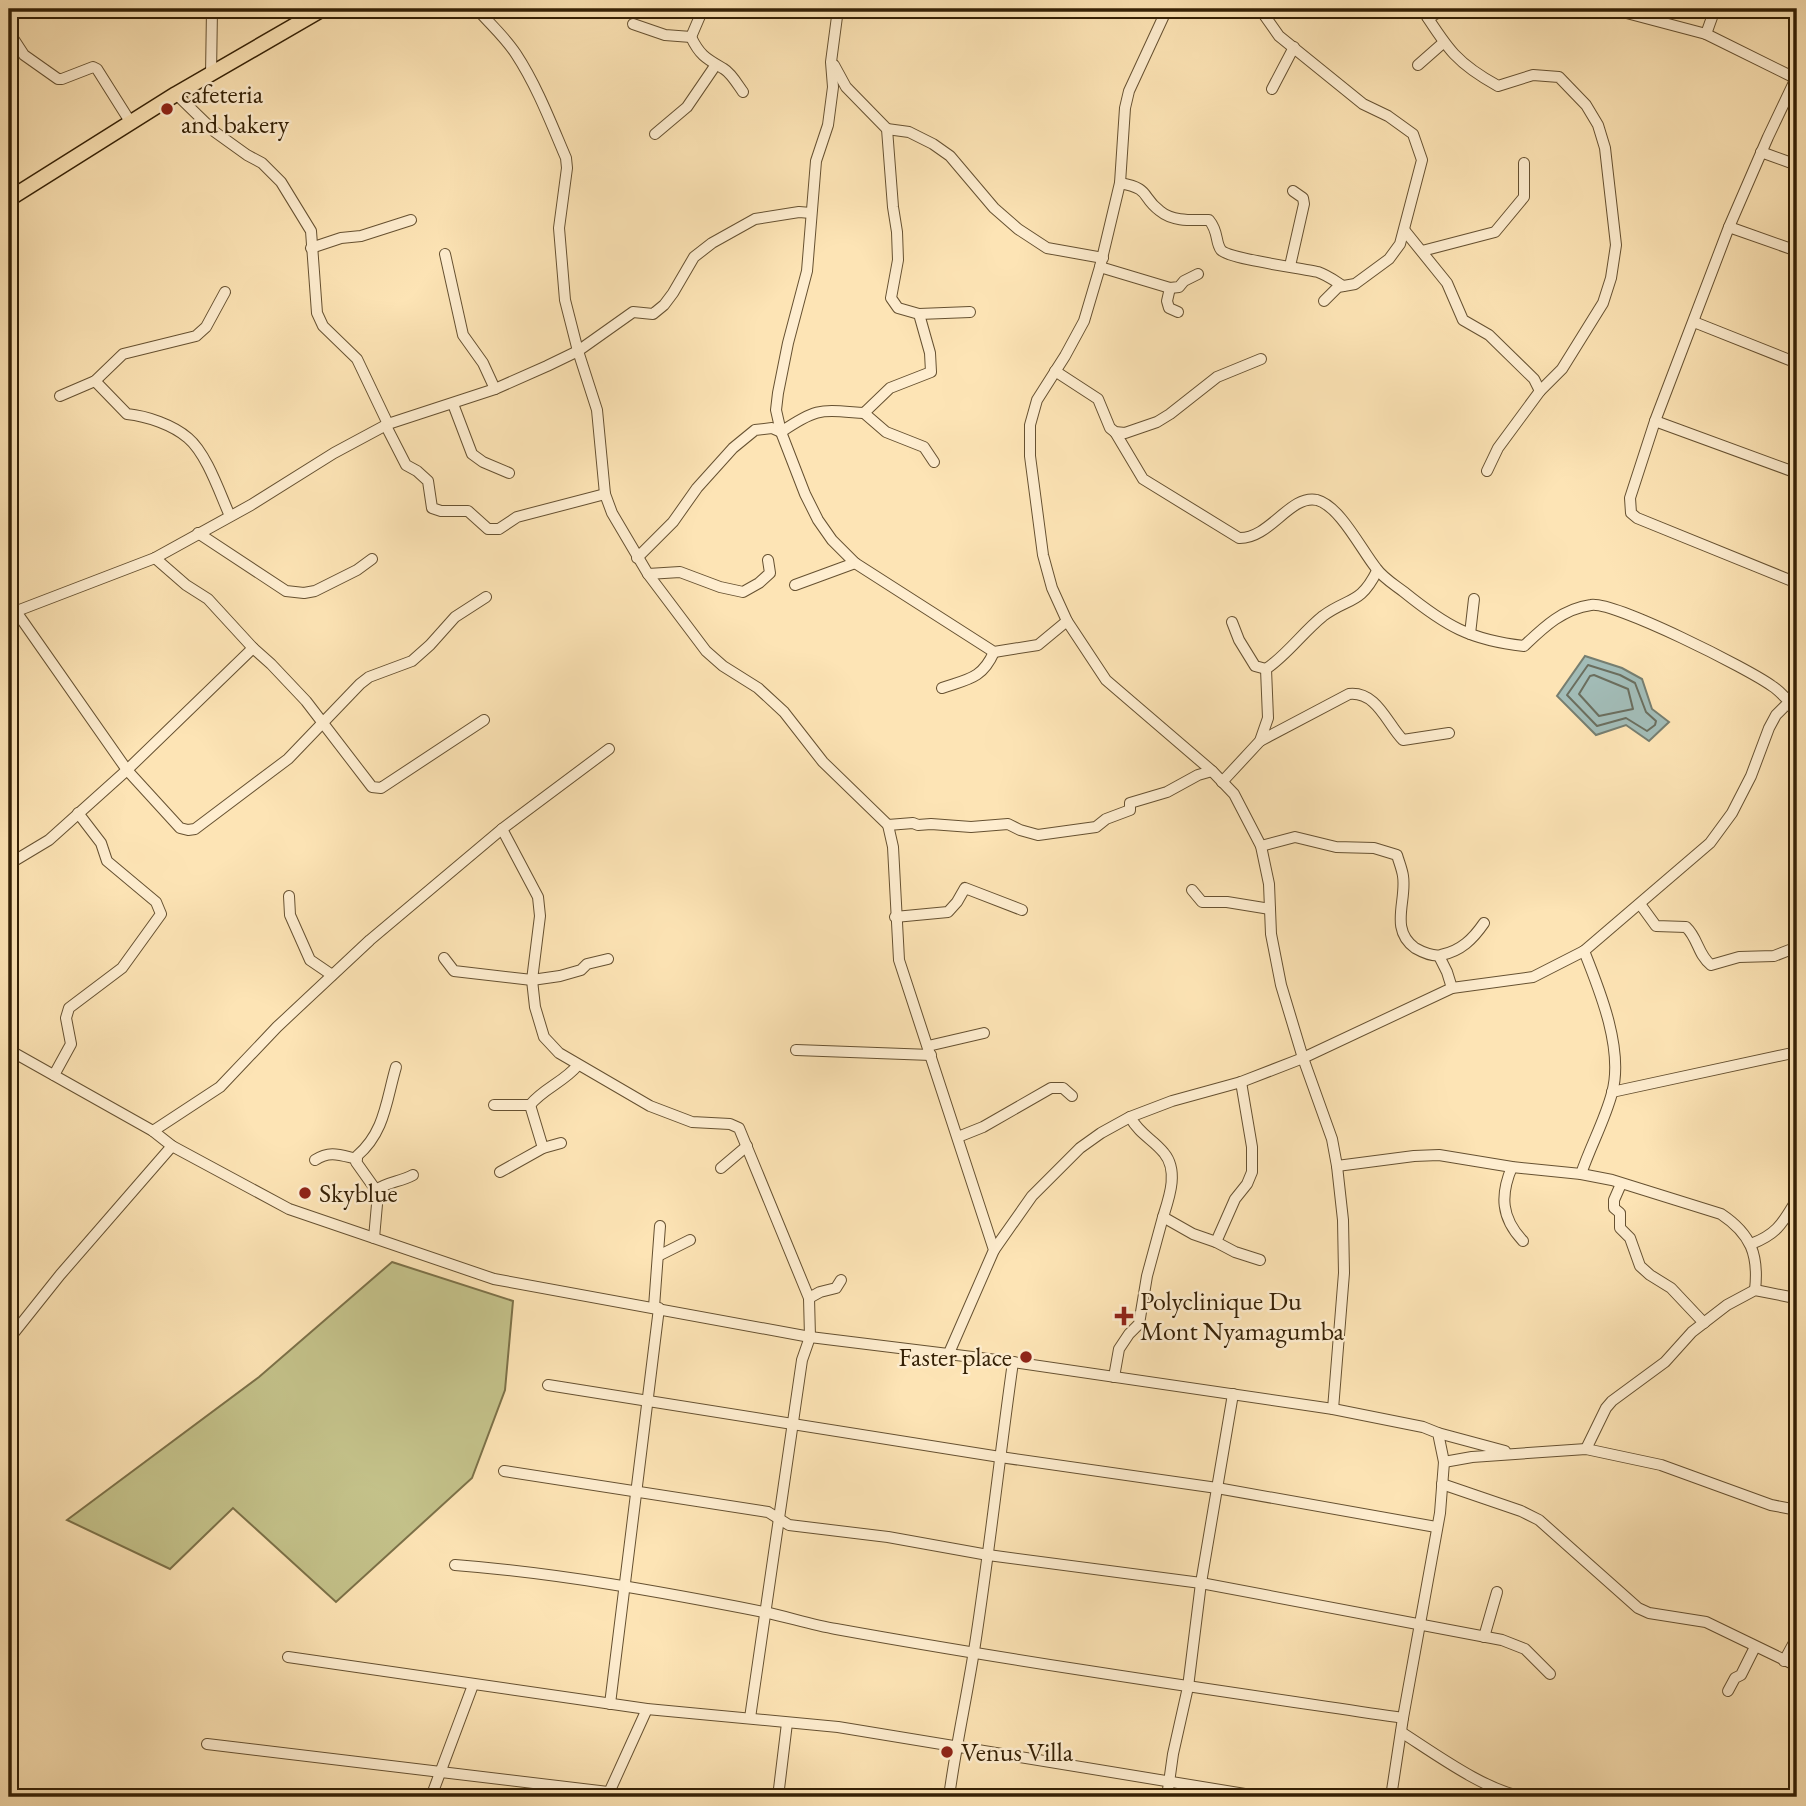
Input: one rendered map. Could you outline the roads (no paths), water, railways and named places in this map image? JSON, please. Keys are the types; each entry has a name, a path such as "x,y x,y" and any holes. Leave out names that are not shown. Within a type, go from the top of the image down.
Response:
{"main road":[{"path":"9,199 176,94 324,9"}],"street":[{"path":"211,75 212,9"},
{"path":"477,9 517,55 566,158 559,228 565,300 597,410 605,494 612,513 637,558 706,651 723,666 758,688 775,704 823,761 888,825 893,847 899,960 994,1250"},
{"path":"703,9 691,37 698,52 715,66 725,69 743,92"},
{"path":"838,9 831,62 833,87 828,125 816,161 807,271 778,393 776,410 781,432 818,520 832,540 855,563 994,652 1038,645 1067,621"},
{"path":"1167,9 1129,91 1125,108 1120,183 1102,262 1084,321 1066,356 1037,400 1030,425 1030,456 1044,555 1052,588 1067,621 1106,680 1212,771 1234,794 1261,846 1269,884 1271,934 1281,985 1332,1139 1337,1166 1343,1220 1344,1273 1333,1409"},
{"path":"1260,9 1279,36 1363,104 1388,116 1413,134 1422,160 1400,244 1389,259 1355,284 1338,287 1324,301"},
{"path":"1445,9 1425,13 1443,43 1477,75 1498,86 1533,75 1559,77 1586,105 1598,125 1605,148 1616,245 1611,278 1603,303 1562,369 1540,391 1498,447 1487,471"},
{"path":"1618,9 1706,34 1797,78 1729,227 1655,421 1630,498 1631,513 1637,518 1797,583"},
{"path":"1706,34 1715,9"},
{"path":"633,24 665,35 691,37"},
{"path":"9,32 24,55 58,79 93,67 97,69 131,123"},
{"path":"1418,65 1443,43"},
{"path":"1272,89 1294,47"},
{"path":"831,62 846,87 887,129 909,132 950,156 994,208 1018,229 1047,248 1102,262 1170,288 1179,287 1184,281 1198,274"},
{"path":"655,134 687,107 715,66"},
{"path":"176,94 215,132 262,163 281,181 311,231 317,313 323,326 357,359 406,466 429,481 432,508 441,511 468,511 488,528 499,529 517,517 605,494"},
{"path":"887,129 898,260 891,298 898,308 919,314 970,312"},
{"path":"1761,152 1797,164"},
{"path":"1422,251 1495,232 1524,197 1524,163"},
{"path":"1120,183 1137,186 1147,194 1158,210 1165,214 1182,220 1209,220 1216,228 1218,245 1223,252 1234,258 1322,273 1343,286"},
{"path":"1290,266 1304,204 1303,198 1293,191"},
{"path":"486,597 455,617 412,661 369,677 360,684 288,759 195,829 188,830 180,828 127,770 12,612 155,558 387,425 495,389 578,351 633,312 653,314 664,305 694,257 712,243 755,219 799,212 811,213"},
{"path":"311,248 341,237 361,236 411,220"},
{"path":"1729,227 1797,251"},
{"path":"1405,231 1447,283 1463,320 1489,335 1534,379 1540,391"},
{"path":"445,254 463,335 483,363 495,389"},
{"path":"1170,288 1167,301 1169,308 1178,312"},
{"path":"60,396 95,380 123,354 196,336 206,327 225,292"},
{"path":"864,413 890,388 931,372 930,353 919,314"},
{"path":"1694,322 1797,363"},
{"path":"1115,432 1125,433 1157,422 1217,377 1261,359"},
{"path":"1055,371 1097,399 1110,428 1143,479 1230,535 1250,539 1261,534 1298,503 1317,500 1327,505 1350,529 1377,571 1437,619 1470,634 1503,644 1524,646 1553,618 1593,604 1723,656 1774,687 1794,704"},
{"path":"95,380 127,414 148,416 189,438 205,461 230,516"},
{"path":"453,404 472,454 483,462 509,472"},
{"path":"781,432 805,416 821,410 864,413 886,432 924,447 934,462"},
{"path":"1655,421 1797,473"},
{"path":"637,558 673,522 697,488 733,448 755,430 772,428 781,432"},
{"path":"198,533 286,591 315,591 357,570 372,559"},
{"path":"155,558 186,585 208,599 280,673 372,787 381,788 484,720"},
{"path":"648,574 680,572 720,587 743,592 770,573 768,560"},
{"path":"795,585 855,563"},
{"path":"1232,622 1239,640 1255,666 1266,669 1277,662 1294,642 1326,614 1355,600 1370,586 1377,571"},
{"path":"1470,634 1474,599"},
{"path":"9,864 49,840 127,770 253,648"},
{"path":"942,688 980,676 994,652"},
{"path":"1260,741 1269,718 1266,669"},
{"path":"1222,782 1260,741 1349,694 1358,693 1368,697 1403,740 1450,733"},
{"path":"949,1353 994,1250 1032,1196 1080,1148 1130,1117 1172,1101 1241,1082 1303,1058 1452,988 1533,977 1584,951 1710,843 1732,813 1751,776 1776,715 1785,706 1794,704"},
{"path":"153,1131 220,1087 277,1027 370,940 502,829 610,749"},
{"path":"888,825 913,823 971,827 1008,824 1038,835 1078,831 1096,827 1106,819 1130,810 1130,803 1167,792 1198,775 1212,771"},
{"path":"54,1075 71,1044 66,1018 69,1008 122,968 161,914 156,902 107,861 101,843 78,813"},
{"path":"502,829 538,897 540,916 532,980 535,1007 544,1037 559,1053 650,1106 692,1122 730,1124 739,1128 809,1298 810,1337 802,1360 750,1718"},
{"path":"1261,846 1295,837 1336,847 1374,848 1397,855 1404,878 1399,915 1402,929 1408,942 1419,951 1438,956 1462,947 1475,937 1484,923"},
{"path":"895,917 948,912 965,888 1022,910"},
{"path":"1192,890 1202,902 1227,902 1270,909"},
{"path":"289,896 289,915 310,960 332,975"},
{"path":"1640,904 1656,926 1686,926 1694,933 1703,960 1711,965 1740,957 1774,956 1792,949 1797,951"},
{"path":"1581,1174 1612,1092 1615,1068 1608,1021 1584,951"},
{"path":"1438,956 1452,988"},
{"path":"444,958 454,971 532,980 560,976 581,970 587,964 608,959"},
{"path":"796,1050 930,1051 984,1033"},
{"path":"9,1050 153,1131 172,1146 289,1209 494,1279 810,1337 949,1353 1333,1409 1423,1427 1491,1448 1519,1453"},
{"path":"1612,1092 1797,1052"},
{"path":"530,1105 538,1095 569,1076 578,1065"},
{"path":"357,1159 370,1146 380,1125 396,1067"},
{"path":"1216,1242 1235,1199 1247,1184 1252,1172 1252,1147 1241,1082"},
{"path":"958,1137 984,1127 1051,1088 1063,1088 1072,1096"},
{"path":"494,1105 530,1105"},
{"path":"530,1105 543,1148"},
{"path":"1114,1377 1119,1349 1139,1324 1147,1276 1172,1181 1170,1164 1164,1153 1137,1129 1130,1117"},
{"path":"500,1172 543,1148 561,1143"},
{"path":"9,1339 60,1275 172,1146"},
{"path":"721,1168 747,1146"},
{"path":"315,1160 325,1154 335,1153 357,1159"},
{"path":"1337,1166 1438,1155 1512,1167 1581,1174 1621,1184 1721,1214 1733,1222 1751,1244 1758,1268 1755,1290"},
{"path":"357,1159 359,1167 376,1190 379,1199 374,1238"},
{"path":"1512,1167 1503,1189 1503,1200 1514,1231 1523,1241"},
{"path":"376,1190 386,1183 399,1182 413,1175"},
{"path":"1621,1184 1614,1200 1614,1209 1620,1213 1620,1228 1630,1238 1640,1266 1671,1288 1704,1323"},
{"path":"1751,1244 1767,1238 1777,1230 1797,1199"},
{"path":"1163,1217 1193,1234 1260,1260"},
{"path":"610,1704 648,1402 660,1226"},
{"path":"658,1256 690,1240"},
{"path":"809,1298 836,1288 841,1279"},
{"path":"1586,1449 1612,1401 1665,1362 1692,1332 1727,1305 1755,1290 1797,1297"},
{"path":"950,1797 974,1652 1013,1362"},
{"path":"548,1385 1000,1457 1217,1488 1436,1527"},
{"path":"1167,1797 1188,1686 1201,1583 1233,1394"},
{"path":"1391,1797 1440,1513 1444,1462 1438,1433"},
{"path":"1444,1462 1472,1457 1586,1449 1661,1465 1771,1505 1797,1510"},
{"path":"504,1471 768,1512 789,1525 1201,1583 1502,1640 1525,1649 1550,1674"},
{"path":"1442,1484 1521,1511 1539,1520 1638,1608 1649,1613 1706,1622 1797,1666"},
{"path":"454,1565 496,1568 625,1588 765,1613 834,1629 1403,1718"},
{"path":"1484,1637 1497,1592"},
{"path":"1784,1661 1797,1637"},
{"path":"1728,1691 1735,1678 1741,1675 1755,1647"},
{"path":"288,1657 647,1709 871,1731 956,1748 1263,1797"},
{"path":"431,1797 473,1685"},
{"path":"207,1744 607,1795 647,1709"},
{"path":"778,1797 787,1723"},
{"path":"1401,1732 1492,1786 1514,1796 1525,1797"},
{"path":"1590,1797 1632,1797"}],"water":[{"path":"1585,656 1622,668 1642,679 1652,709 1669,722 1649,741 1626,725 1596,735 1557,696"}],"place":[{"name":"cafeteria and bakery","path":"167,109"},
{"name":"Skyblue","path":"305,1193"},
{"name":"Polyclinique Du Mont Nyamagumba","path":"1124,1316"},
{"name":"Faster place","path":"1026,1357"},
{"name":"Venus Villa","path":"947,1752"}]}
